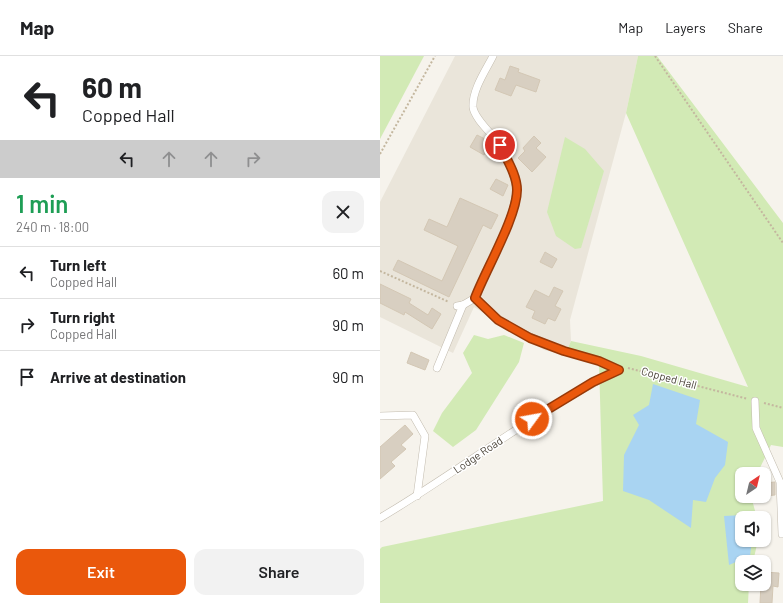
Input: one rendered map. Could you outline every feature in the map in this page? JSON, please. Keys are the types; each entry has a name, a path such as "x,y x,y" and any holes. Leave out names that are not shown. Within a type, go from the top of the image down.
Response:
{"lane":[{"path":"437,368 460,306 475,298 512,214 517,190 510,166 500,145 474,115 475,94 493,56"},
{"path":"475,298 498,320 530,338 564,351 599,361 619,370"},
{"name":"Lodge Road","path":"380,518 417,496 520,427 593,382 619,370"},
{"path":"755,401 756,428 780,482 782,534"},
{"path":"380,416 413,415 425,436 417,496"}],"path":[{"path":"380,153 435,56"},
{"path":"656,56 783,243"},
{"path":"380,271 460,306"},
{"name":"Copped Hall","path":"619,370 630,368 783,408"}],"shaded area":[{"path":"455,56 638,56 626,113 570,320 571,341 565,355 544,350 474,307 453,353 380,317 380,202"}],"green space":[{"path":"380,56 424,56 380,139"},
{"path":"638,56 657,56 783,223 783,447 771,445 760,467 735,467 735,503 753,503 755,511 735,511 735,547 756,547 755,555 735,555 735,591 749,591 748,603 380,603 380,549 382,547 603,501 599,363 565,355 571,341 641,356 748,387 626,113"},
{"path":"565,137 585,149 604,171 581,248 575,249 556,236 547,212"},
{"path":"474,335 488,339 504,335 524,343 519,362 476,430 453,447 433,431 442,413 472,373 463,353"}],"water":[{"path":"653,384 700,400 696,424 728,442 725,465 715,478 706,502 693,500 691,528 649,500 623,491 624,455 639,425 633,415 649,405"},
{"path":"735,515 735,547 751,547 750,555 735,555 735,562 729,565 724,516"}],"building":[{"path":"510,66 519,69 518,72 540,80 536,92 516,85 511,96 495,90 500,78 505,80"},
{"path":"477,135 491,142 484,155 470,147"},
{"path":"534,136 541,143 536,148 546,157 532,172 518,158 525,151 523,148"},
{"path":"496,179 508,185 503,196 490,189"},
{"path":"460,198 498,215 491,229 483,225 449,297 393,270 398,260 442,281 458,246 424,230 429,219 447,227"},
{"path":"545,252 557,259 552,268 540,262"},
{"path":"380,284 411,299 409,303 428,315 432,308 441,314 432,329 405,312 404,315 380,303"},
{"path":"554,287 563,291 555,306 561,309 555,321 548,318 545,324 532,318 535,311 526,307 535,290 549,297"},
{"path":"411,352 429,360 425,370 407,363"},
{"path":"405,425 413,434 401,445 406,449 391,462 395,466 380,479 380,447"},
{"path":"771,482 775,482 775,495 771,495"},
{"path":"771,572 779,573 778,587 773,586 772,603 760,603 761,591 771,591"}],"route":[{"path":"500,145 510,166 517,190 512,214 475,298 498,320 530,338 564,351 599,361 619,370 593,382 532,419"}]}
